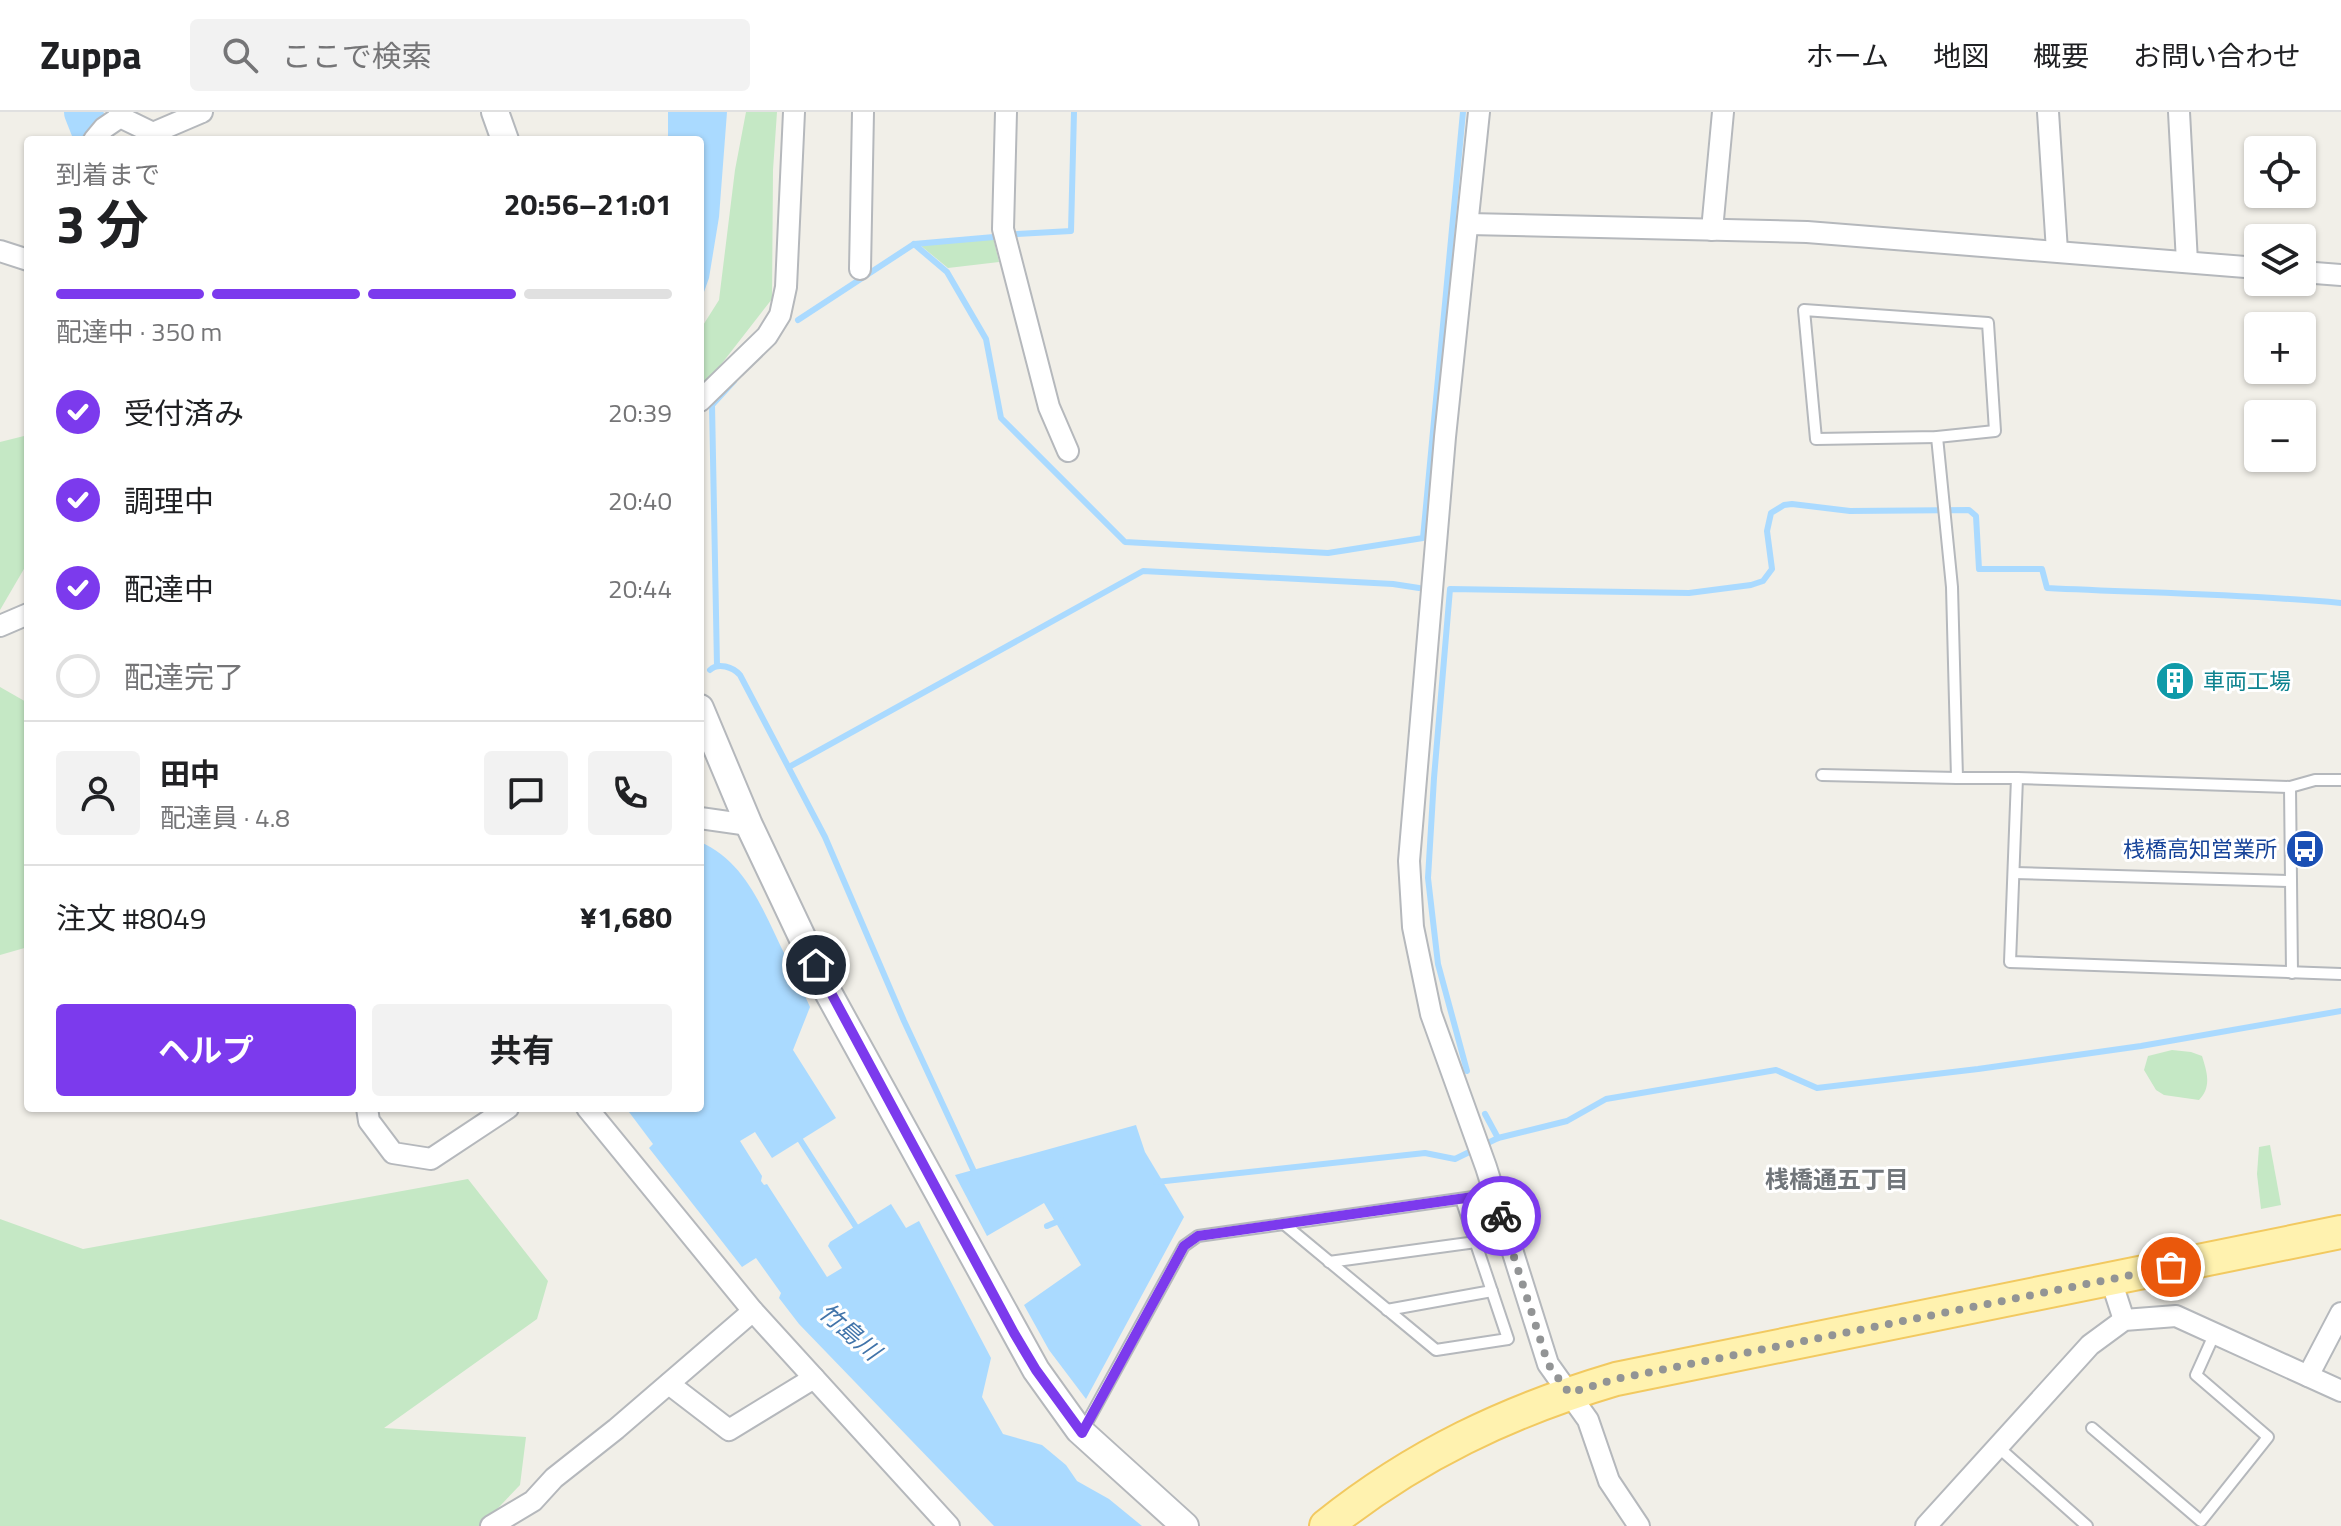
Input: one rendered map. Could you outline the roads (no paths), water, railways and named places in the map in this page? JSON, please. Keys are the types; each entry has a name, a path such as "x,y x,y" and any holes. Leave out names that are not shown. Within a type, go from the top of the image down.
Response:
{"main road":[{"path":"1326,1526 1420,1461 1497,1421 1569,1393 1616,1379 2341,1232"}],"street":[{"path":"109,124 156,136 202,112"},
{"path":"495,112 504,136"},
{"path":"704,397 767,336 780,315 786,287 794,112"},
{"path":"860,269 863,112"},
{"path":"1006,112 1003,229 1049,407 1068,451"},
{"path":"1479,112 1444,451 1409,861 1413,927 1431,1014 1486,1167 1548,1364 1588,1420 1609,1481 1639,1526"},
{"path":"1712,230 1723,112"},
{"path":"2048,112 2057,251"},
{"path":"2179,112 2187,262"},
{"path":"1468,224 1807,232 2244,267"},
{"path":"0,251 24,259"},
{"path":"2316,273 2341,275"},
{"path":"0,626 24,616"},
{"path":"704,718 749,825 829,994 1036,1370 1082,1433 1185,1526"},
{"path":"704,819 749,825"},
{"path":"368,1112 369,1121 393,1153 431,1159 483,1114"},
{"path":"590,1112 753,1311 949,1526"},
{"path":"2111,1280 2124,1320"},
{"path":"491,1526 533,1501 554,1478 753,1311"},
{"path":"2308,1376 2341,1313"},
{"path":"1926,1526 2090,1345 2124,1320 2176,1316 2341,1391"},
{"path":"669,1384 729,1430 814,1378"}],"lane":[{"path":"1804,310 1988,323 1995,431 1937,437 1816,439 1804,310"},
{"path":"1937,437 1952,587 1957,778"},
{"path":"1822,775 2290,787 2315,780 2341,780"},
{"path":"2017,778 2010,962 2341,974"},
{"path":"2290,787 2292,973"},
{"path":"2014,873 2291,881"},
{"path":"1082,1433 1184,1246 1198,1236 1494,1194"},
{"path":"1284,1224 1436,1350 1508,1339 1461,1199"},
{"path":"1329,1262 1476,1242"},
{"path":"1387,1310 1492,1291"},
{"path":"2092,1428 2201,1521 2268,1437 2196,1375 2214,1335"},
{"path":"1998,1447 2087,1526"}],"water":[{"path":"668,112 727,112 719,217 704,292 704,136 668,136"},
{"path":"704,844 717,851 743,876 771,925 787,959 784,961 787,967 791,965 810,1007 793,1050 836,1118 772,1158 755,1132 740,1141 762,1176 761,1181 767,1184 827,1277 842,1268 828,1246 830,1242 891,1204 906,1228 919,1221 991,1358 982,1397 1003,1434 1042,1445 1066,1465 1077,1481 1109,1499 1142,1526 994,1526 799,1324 779,1298 781,1293 756,1258 742,1267 649,1148 653,1144 629,1112 704,1112"},
{"path":"1136,1125 1145,1152 1184,1217 1086,1399 1049,1350 1024,1305 1081,1265 1044,1203 987,1236 955,1175"}],"waterway":[{"name":"竹島川","path":"83,112 92,136"},
{"path":"85,117 98,112"},
{"path":"1017,234 1071,231 1074,112"},
{"path":"914,244 947,272 986,339 1001,418 1125,542 1328,553 1423,538 1463,112"},
{"path":"798,320 914,244 994,237"},
{"path":"717,666 712,405 734,381"},
{"path":"1467,1071 1438,964 1428,878 1450,589 1689,593 1751,585 1763,581 1772,569 1767,531 1771,513 1792,504 1850,511 1969,510 1976,516 1979,569 2042,569 2047,588 2341,603"},
{"path":"789,767 1143,571 1419,588"},
{"path":"710,670 725,666 740,675 825,837 904,1021 976,1176"},
{"path":"1156,1182 1425,1153 1455,1159 1498,1138 1567,1121 1606,1099 1776,1070 1817,1088 2141,1046 2341,1011"},
{"path":"1485,1114 1498,1138"},
{"path":"797,1135 858,1230"},
{"path":"1047,1226 1061,1220"}],"place":[{"name":"車両工場","path":"2175,681"},
{"name":"桟橋高知営業所","path":"2305,849"}],"district":[{"name":"桟橋通五丁目","path":"1837,1179"}]}
